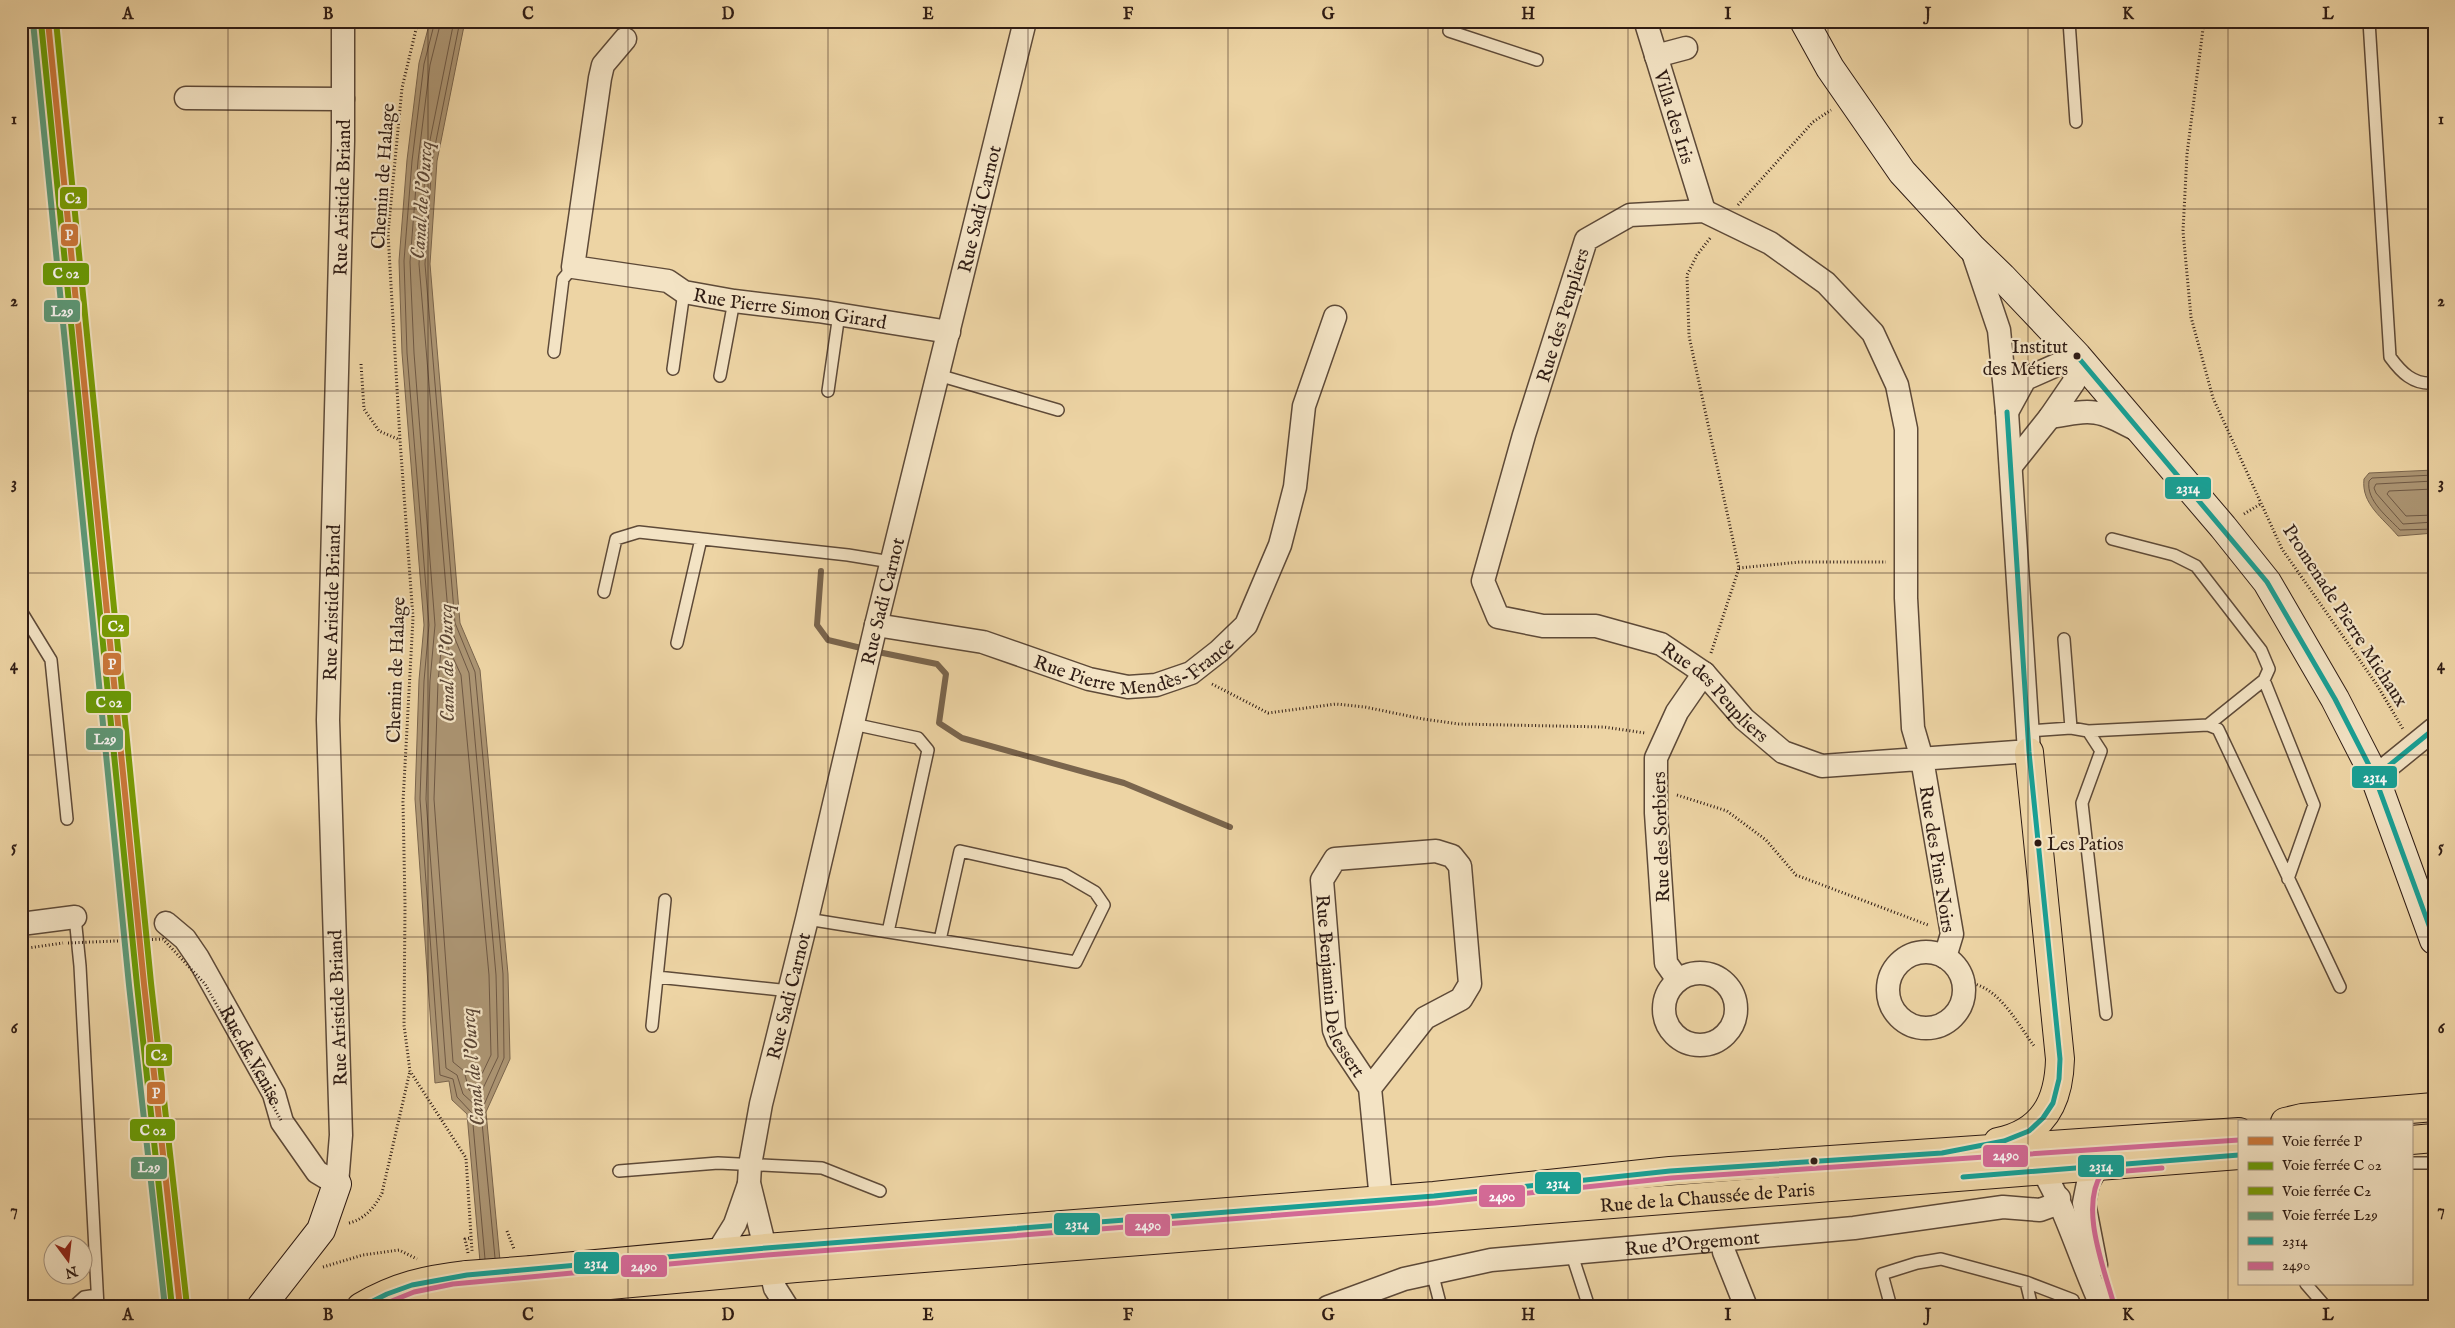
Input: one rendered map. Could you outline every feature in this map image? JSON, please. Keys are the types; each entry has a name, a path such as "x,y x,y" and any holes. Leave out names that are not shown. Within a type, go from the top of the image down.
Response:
{"main road":[{"path":"1942,1153 2004,1141 2028,1131 2042,1118 2052,1103 2059,1079 2060,1059 2029,742"},
{"path":"2294,1120 2434,1107"},
{"path":"2405,1120 2434,1118"},
{"path":"2098,1154 2238,1132"},
{"path":"2412,1140 2434,1138"},
{"path":"1942,1153 2238,1155"},
{"name":"Rue de la Chaussée de Paris","path":"361,1307 396,1288 433,1279 718,1253 768,1259 1670,1171 1942,1153"},
{"name":"Rue de la Chaussée de Paris","path":"527,1271 768,1259 2043,1170 2098,1154"},
{"name":"Rue de la Chaussée de Paris","path":"413,1307 469,1276"}],"street":[{"name":"Rue Aristide Briand","path":"337,1184 341,1135 328,720 343,99 343,21"},
{"name":"Rue Sadi Carnot","path":"718,1253 735,1224 750,1174 761,1104 808,919 891,562 1025,21"},
{"path":"1804,21 1850,98 1902,172 1971,247 2077,356 2223,527 2267,582 2335,699 2374,775 2393,822 2434,940"},
{"name":"Villa des Iris","path":"1646,23 1704,211"},
{"path":"573,267 600,78 603,65 625,39"},
{"path":"1656,56 1686,48"},
{"path":"186,98 343,99"},
{"name":"Rue des Peupliers","path":"1922,759 1913,728 1906,598 1906,429 1897,385 1873,334 1826,283 1770,243 1704,211 1630,216 1586,240 1524,434 1483,581 1498,617 1543,626 1596,626 1661,644 1704,672 1744,719 1783,752 1822,766 1922,759 2029,742"},
{"path":"1971,247 1999,330 2011,466 2029,742"},
{"name":"Rue Pierre Simon Girard","path":"573,267 668,281 684,292 734,301 839,314 949,332"},
{"name":"Rue Pierre Mendès-France","path":"876,625 984,642 1089,679 1128,687 1156,685 1191,673 1219,651 1246,625 1280,545 1295,488 1304,406 1335,317"},
{"path":"2007,412 2025,379 2077,356"},
{"path":"2011,466 2050,417 2074,382 2077,356"},
{"path":"2050,417 2085,410 2103,412 2140,431"},
{"name":"Rue des Sorbiers","path":"1678,980 1666,963 1656,758 1677,712 1704,672"},
{"path":"2374,775 2386,768 2434,729"},
{"name":"Rue des Pins Noirs","path":"1922,759 1952,934 1945,958"},
{"name":"Rue Benjamin Delessert","path":"1370,1088 1425,1018 1461,999 1470,984 1460,866 1452,856 1436,851 1335,859 1322,880 1334,1030 1338,1040 1370,1088 1381,1200"},
{"path":"21,924 75,917"},
{"name":"Rue de Venise","path":"166,923 185,939 198,958 274,1094 282,1122 317,1172 337,1184"},
{"name":"Rue des Pins Noirs","path":"1923,952 1935,953 1945,958 1953,964 1963,982 1962,1003 1950,1020 1941,1025 1931,1028 1915,1027 1901,1019 1893,1011 1888,989 1895,968 1908,958 1923,952"},
{"path":"2098,1154 2088,1183 2084,1203 2090,1243 2107,1307"},
{"path":"2043,1170 2059,1198 2085,1272 2102,1307"},
{"name":"Rue Sadi Carnot","path":"750,1174 758,1223 768,1259"},
{"path":"261,1307 321,1230 337,1184"},
{"name":"Rue d'Orgemont","path":"1328,1307 1371,1299 1432,1272 1491,1260 1854,1228 2003,1207 2040,1210 2051,1206 2059,1198"},
{"path":"1723,1240 1724,1252 1746,1307"},
{"path":"768,1259 775,1288 787,1307"},
{"path":"527,1271 598,1307"}],"lane":[{"path":"1453,21 1449,32 1537,60"},
{"path":"2069,21 2076,122"},
{"path":"2369,21 2390,357 2402,374 2426,384 2434,384"},
{"path":"554,352 564,279 573,267"},
{"path":"673,369 684,292"},
{"path":"720,376 734,301"},
{"path":"828,391 839,314"},
{"path":"938,375 1058,410"},
{"path":"604,592 616,539 639,532 848,555 891,562"},
{"path":"677,643 701,539"},
{"path":"2112,539 2174,555 2196,566 2261,650 2269,669 2264,680 2208,725"},
{"path":"21,611 51,660 67,819"},
{"path":"2064,639 2071,728"},
{"path":"2264,680 2314,806 2288,879"},
{"path":"853,724 918,738 928,750 888,932"},
{"path":"2029,742 2071,728 2088,731 2208,725 2218,730 2340,987"},
{"path":"2088,731 2101,751 2082,803 2106,1014"},
{"path":"808,919 1076,962 1104,905 1095,892 1064,874 960,852 940,940"},
{"path":"652,1026 665,900"},
{"path":"73,1307 84,1297 98,1301 81,976 75,917"},
{"path":"657,977 790,991"},
{"path":"619,1170 718,1163 750,1174 822,1168 880,1191"},
{"path":"2412,1163 2434,1163"},
{"path":"1571,1252 1589,1307"},
{"path":"1891,1307 1882,1274 1916,1263 1941,1260 2026,1282 2074,1300 2075,1307"},
{"path":"1432,1272 1441,1307"},
{"path":"2026,1282 2032,1307"},
{"path":"2308,1286 2326,1307"}],"path":[{"name":"Chemin de Halage","path":"418,21 402,88 388,233 413,618 403,802 405,905 404,1025 410,1071 466,1158 471,1238 469,1276"},
{"name":"Promenade Pierre Michaux","path":"2204,21 2187,154 2183,231 2191,317 2213,398 2282,549 2377,685 2404,730"},
{"path":"1704,672 1740,568 1689,336 1687,275 1697,255 1724,220 1813,122 1850,98"},
{"path":"360,356 364,409 378,431 400,440"},
{"path":"1740,568 1800,562 1906,562"},
{"path":"1191,673 1268,713 1336,704 1365,707 1459,724 1604,727 1666,736"},
{"path":"1656,788 1727,811 1766,840 1796,875 1952,934"},
{"path":"21,949 68,943 163,939 205,984 282,1122"},
{"path":"1963,982 1973,982 1998,997 2034,1046 2060,1059"},
{"path":"321,1230 359,1221 376,1205 382,1194 410,1071"},
{"path":"507,1231 527,1271"},
{"path":"465,1239 471,1238"},
{"path":"321,1268 363,1255 399,1250 422,1261"}],"water":[{"name":"Canal de l'Ourcq","path":"430,21 465,21 437,161 430,264 460,623 480,670 508,974 510,1059 486,1112 504,1303 484,1307 467,1114 452,1100 449,1081 435,1083 415,799 419,680 424,625 402,353 399,261 407,160 419,63"},
{"path":"2434,470 2434,533 2398,536 2369,503 2364,488 2364,479 2369,473"}],"waterway":[{"path":"821,571 817,625 828,640 861,648"},
{"path":"878,652 937,664 946,674 939,723 962,738 1124,783 1230,827"}],"rail line":[{"name":"P","path":"48,21 144,984 180,1307"},
{"name":"C2","path":"56,21 151,983 187,1306"},
{"name":"L29","path":"33,22 129,985 165,1307"}],"transit line":[{"path":"41,22 137,985 172,1307"},
{"name":"2314","path":"2077,356 2267,582 2335,699 2374,775 2434,939"},
{"name":"2314","path":"361,1307 387,1294 412,1285 467,1275 766,1248 1434,1196 1670,1171 1942,1153 2004,1141 2029,1131 2043,1118 2053,1103 2059,1079 2060,1059 2029,752 2007,412"},
{"name":"2314","path":"2374,775 2386,768 2434,729"},
{"name":"2490","path":"377,1307 414,1292 453,1284 767,1255 1435,1203 1671,1178 2238,1140"},
{"name":"2314","path":"1963,1177 2238,1155"},
{"name":"2490","path":"2114,1305 2100,1256 2093,1220 2093,1203 2096,1187 2102,1173 2162,1168"}],"place":[{"name":"Institut des Métiers","path":"2077,356"},
{"name":"Les Patios","path":"2038,843"}]}
